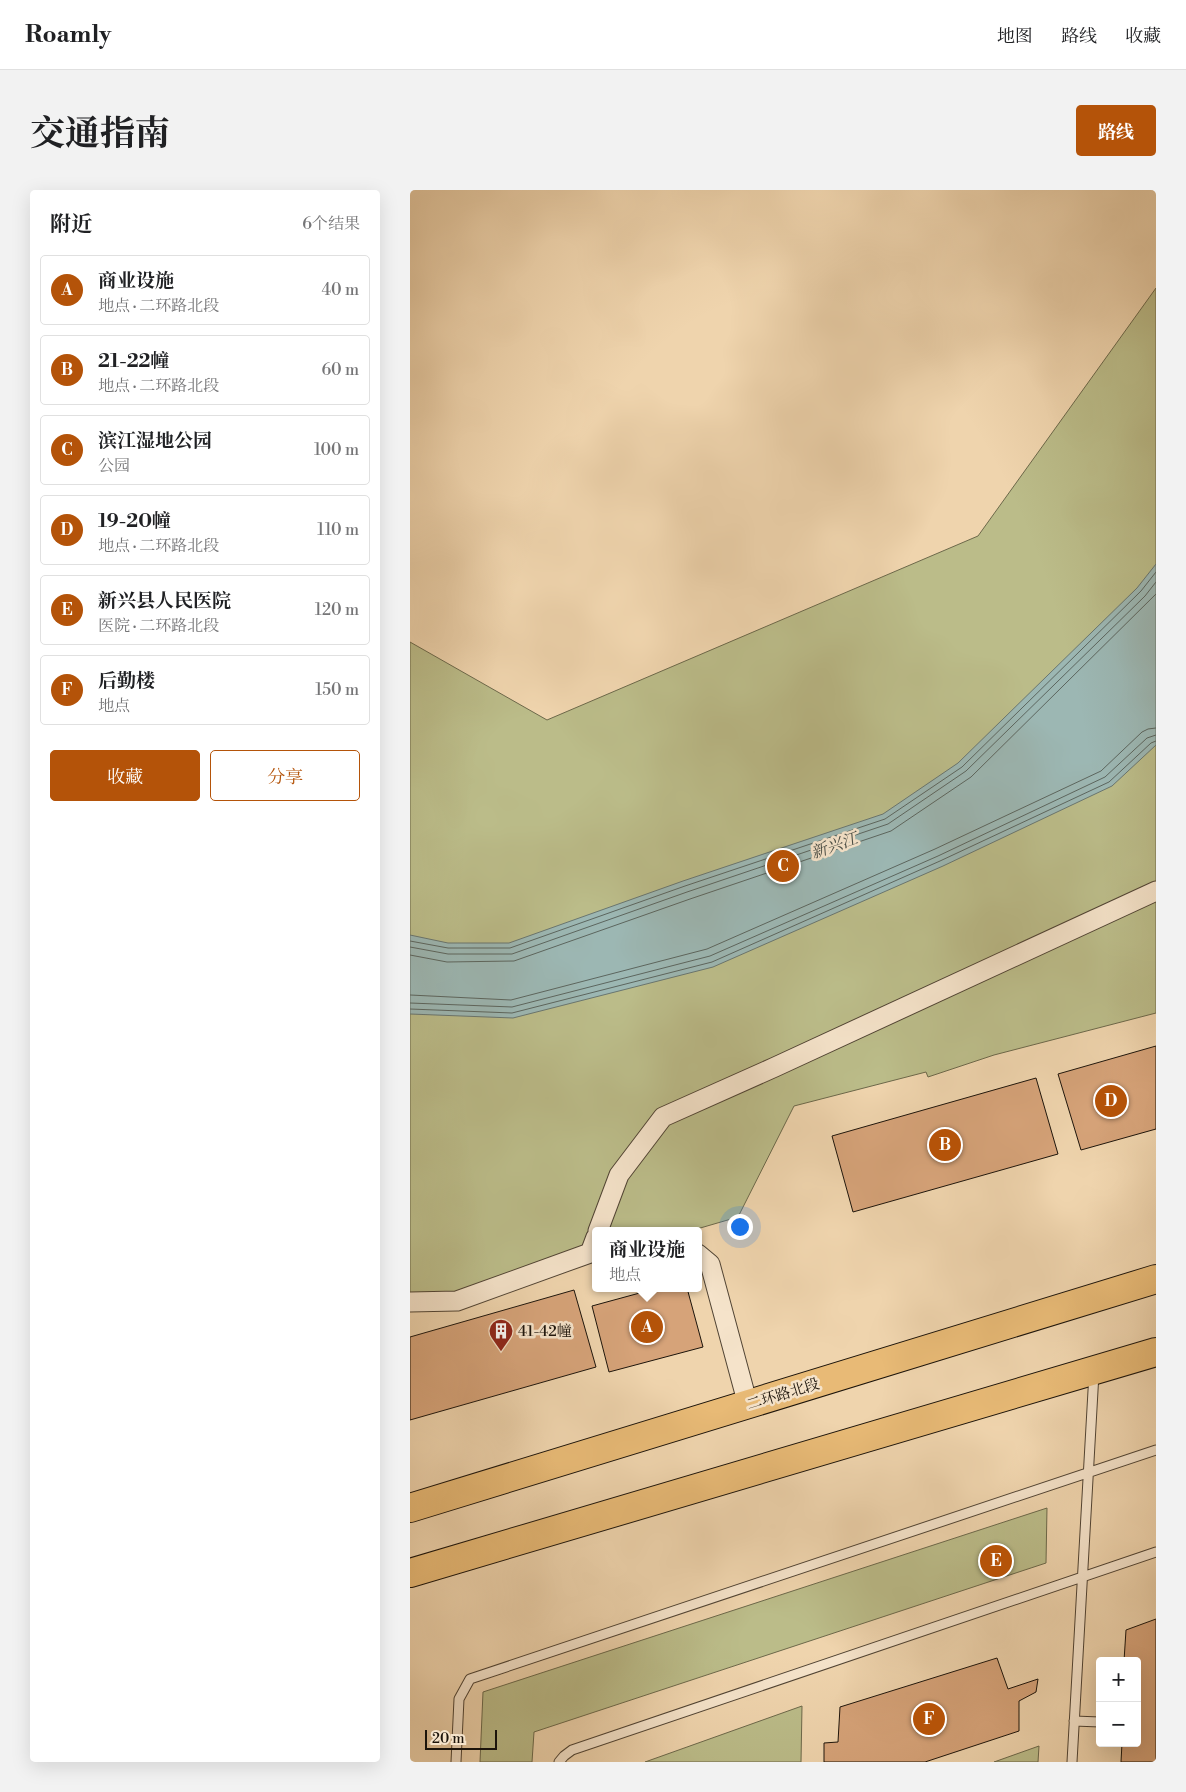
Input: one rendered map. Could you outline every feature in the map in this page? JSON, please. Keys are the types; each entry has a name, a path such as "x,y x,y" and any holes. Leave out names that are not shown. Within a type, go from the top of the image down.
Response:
{"main road":[{"name":"二环路北段","path":"410,1508 1156,1278"},
{"path":"410,1573 1156,1352"}],"street":[{"path":"600,1227 619,1175 663,1117 1156,891"},
{"path":"410,1302 457,1301 592,1249"},
{"path":"702,1257 710,1264 748,1405"}],"lane":[{"path":"1072,1762 1094,1371"},
{"path":"456,1762 459,1699 470,1679 1156,1450"},
{"path":"559,1762 572,1750 1156,1552"},
{"path":"1074,1721 1096,1722"}],"green space":[{"path":"1156,288 1156,1013 994,1055 928,1077 926,1072 794,1106 738,1217 702,1228 592,1227 592,1259 410,1311 410,642 547,720 978,536"},
{"path":"1047,1508 1046,1563 534,1732 532,1762 480,1762 483,1692"},
{"path":"802,1706 801,1762 645,1762"},
{"path":"1039,1746 1038,1762 994,1762"}],"water":[{"name":"新兴江","path":"1156,564 1156,745 1112,786 943,866 713,967 513,1018 410,1014 410,935 448,943 509,943 683,881 883,814 958,763 1137,588"}],"building":[{"path":"1156,1046 1156,1129 1081,1150 1058,1074"},
{"path":"1036,1078 1058,1154 853,1212 832,1136"},
{"name":"41-42幢","path":"574,1290 596,1367 410,1420 410,1337"},
{"path":"643,1292 688,1292 703,1347 609,1372 592,1306"},
{"path":"1156,1619 1156,1762 1121,1762 1122,1747 1141,1747 1141,1657 1124,1657 1126,1630"},
{"path":"997,1658 1008,1689 1038,1679 1036,1692 1019,1701 1019,1731 925,1762 824,1762 824,1743 838,1742 840,1707"}],"place":[{"name":"滨江湿地公园","path":"783,866"},
{"name":"19-20幢","path":"1111,1101"},
{"name":"21-22幢","path":"945,1145"},
{"name":"商业设施","path":"647,1327"},
{"name":"41-42幢","path":"501,1352"},
{"name":"新兴县人民医院","path":"996,1561"},
{"name":"后勤楼","path":"929,1719"}]}
